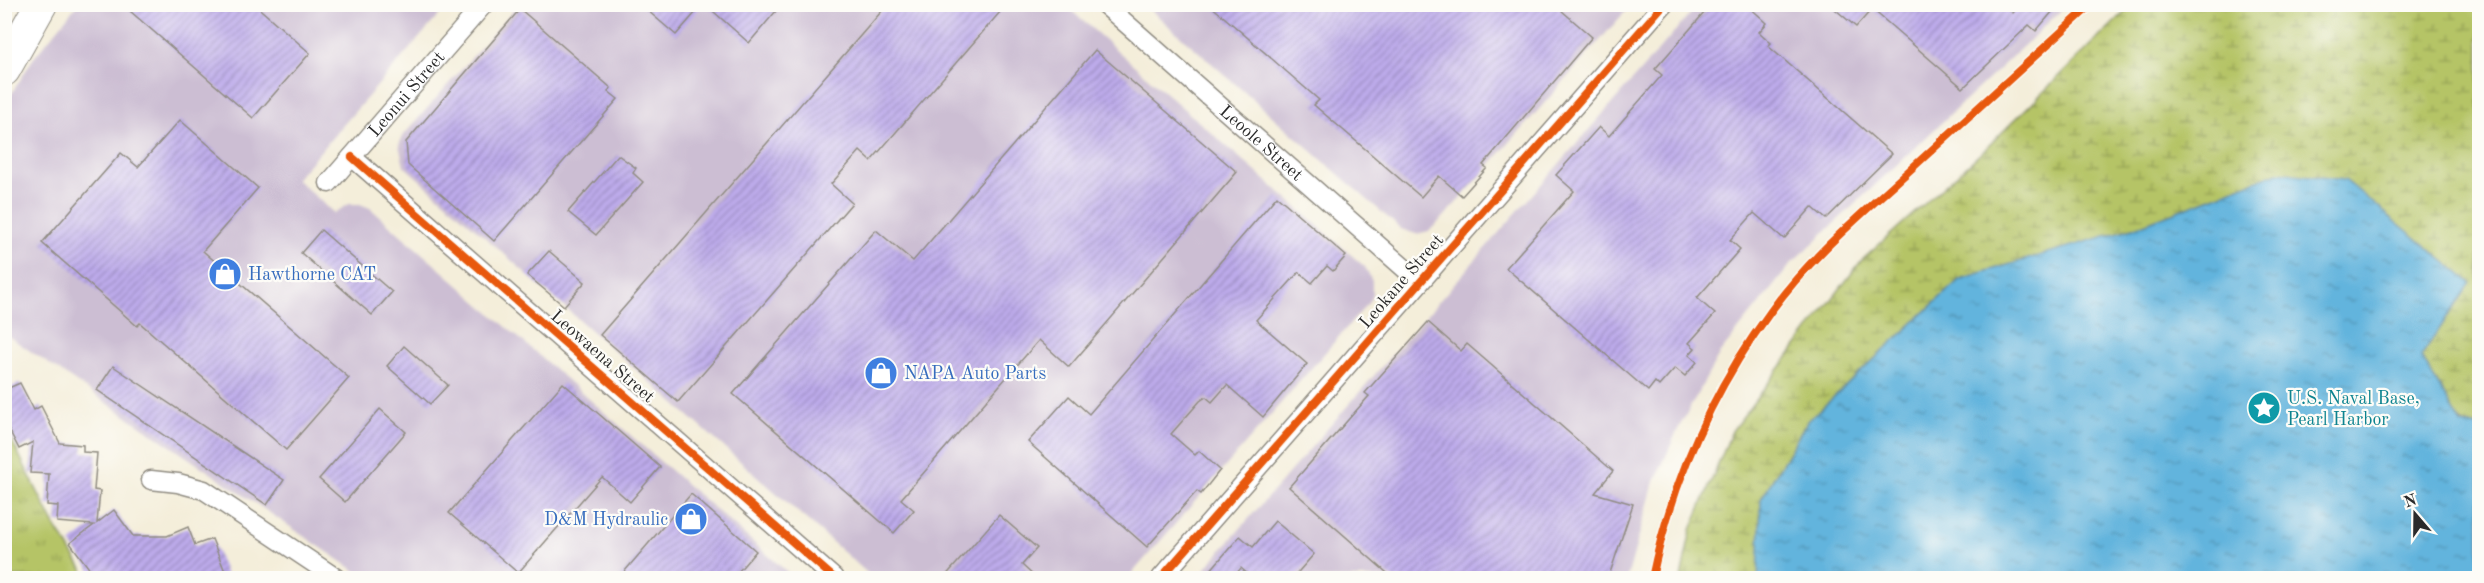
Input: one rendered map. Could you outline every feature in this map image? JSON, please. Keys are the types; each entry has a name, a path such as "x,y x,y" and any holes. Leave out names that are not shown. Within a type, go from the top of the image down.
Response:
{"highway":[{"path":"4,70 41,4"}],"street":[{"name":"Leonui Street","path":"329,183 484,4"},
{"name":"Leoole Street","path":"1104,4 1420,282"},
{"name":"Leokane Street","path":"1161,579 1664,4"},
{"name":"Leowaena Street","path":"352,157 834,579"},
{"path":"151,480 178,483 204,490 336,579"}],"shaded area":[{"name":"Hawthorne CAT","path":"77,5 448,5 296,179 334,213 349,204 360,204 370,208 794,578 366,578 5,334 4,106 33,59"},
{"path":"518,5 1065,5 1365,267 1372,281 1370,301 1128,578 873,578 404,166 399,145 403,136"},
{"path":"1145,5 1631,5 1442,219 1429,231 1416,234 1401,229"},
{"path":"1698,5 2067,5 1792,263 1720,353 1677,431 1653,486 1627,578 1197,578"}],"green space":[{"path":"2132,5 2479,5 2479,426 2464,424 2396,372 1845,578 1681,578 1691,530 1732,431 1861,261 1981,153"},
{"path":"5,427 54,524 88,578 5,577"}],"water":[{"path":"2278,172 2345,180 2471,283 2421,356 2461,424 2479,426 2479,578 1758,578 1761,499 1807,422 1960,279 2133,228"}],"building":[{"path":"122,4 254,4 310,53 253,118"},
{"path":"640,4 703,4 676,35"},
{"path":"705,4 782,4 749,43"},
{"path":"888,4 1007,4 871,161 860,151 831,184 852,203 678,402 600,335"},
{"path":"1209,4 1554,4 1592,37 1483,165 1487,168 1462,196 1439,176 1421,197 1314,105 1319,100"},
{"path":"1712,4 1746,4 1767,23 1759,32 1771,43 1768,46 1892,154 1826,219 1812,207 1784,239 1754,213 1730,240 1740,249 1697,298 1715,314 1689,343 1695,348 1689,355 1697,362 1685,376 1675,368 1659,386 1655,382 1648,391 1506,268 1574,191 1556,175 1599,127 1609,136 1662,75 1655,69"},
{"path":"1829,4 2004,4 2013,13 2021,4 2059,4 2036,31 2029,25 1963,88 1872,9 1856,27"},
{"path":"520,9 611,88 608,91 618,99 494,241 408,165 406,142"},
{"path":"1095,50 1237,172 1069,367 1039,340 901,499 914,510 894,533 733,394 876,230 913,261"},
{"path":"180,120 258,188 203,251 349,378 286,450 140,323 137,326 42,243 121,153 138,167"},
{"path":"618,155 636,168 633,173 643,182 596,235 568,212"},
{"path":"1277,196 1346,256 1333,271 1327,266 1312,283 1299,272 1256,320 1307,364 1263,417 1227,385 1212,402 1206,397 1200,401 1171,434 1195,455 1199,451 1220,470 1201,494 1197,491 1147,547 1028,442 1069,396 1089,414"},
{"path":"321,230 392,292 372,315 301,253"},
{"path":"549,251 585,282 564,306 527,275"},
{"path":"1428,322 1461,351 1467,344 1613,471 1595,493 1633,504 1608,579 1394,579 1289,487 1369,396 1365,393"},
{"path":"404,346 448,385 430,404 387,366"},
{"path":"113,366 284,480 267,505 97,390"},
{"path":"20,383 34,410 41,406 60,443 83,445 83,452 97,453 94,490 100,491 97,523 114,510 133,536 167,536 188,527 195,545 212,539 228,579 97,579 70,543 94,525 57,522 58,506 47,505 49,474 30,473 33,442 19,449 4,420 4,390"},
{"path":"563,383 660,467 630,502 602,477 518,573 449,513"},
{"path":"380,409 406,432 345,502 319,479"},
{"path":"691,494 756,551 732,579 618,579"},
{"path":"999,515 1037,548 1022,565 1037,579 943,579"},
{"path":"1275,521 1314,554 1292,579 1253,579 1241,568 1232,579 1203,579 1240,536 1253,547"}],"cycle path":[{"path":"1161,578 1664,4"},
{"path":"1652,578 1671,507 1697,438 1730,373 1786,291 1837,237 2092,4"},
{"path":"352,157 834,578"}],"place":[{"name":"Hawthorne CAT","path":"225,274"},
{"name":"NAPA Auto Parts","path":"881,373"},
{"name":"U.S. Naval Base, Pearl Harbor","path":"2264,408"},
{"name":"D&M Hydraulic","path":"691,519"}]}
